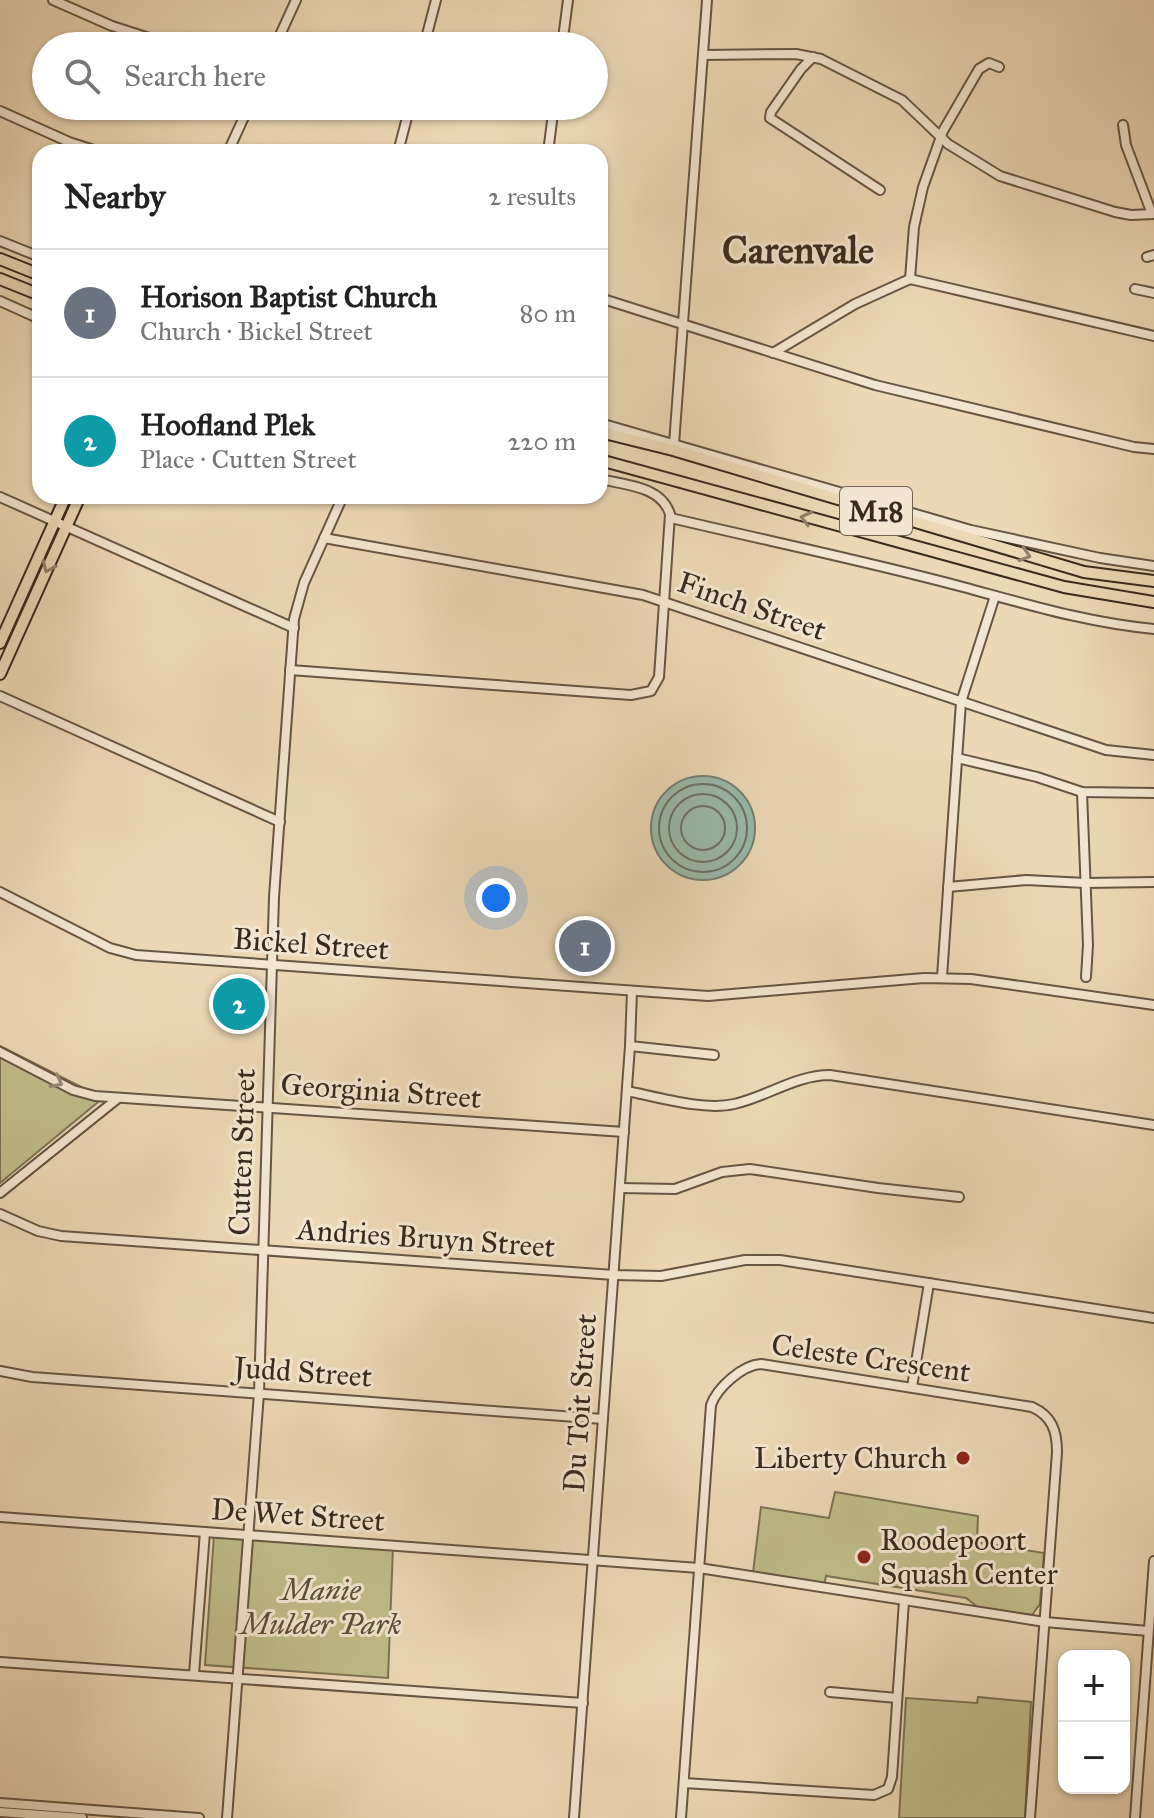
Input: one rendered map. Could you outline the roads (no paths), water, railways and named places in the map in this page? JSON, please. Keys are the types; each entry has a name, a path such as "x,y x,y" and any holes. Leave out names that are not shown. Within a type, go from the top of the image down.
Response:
{"main road":[{"path":"0,259 32,272"},
{"path":"0,279 32,292"},
{"name":"M18","path":"608,434 1084,572 1154,581"},
{"name":"M18","path":"608,462 1064,587 1154,602"},
{"path":"0,643 62,504"},
{"path":"0,674 76,504"}],"street":[{"path":"53,0 131,32"},
{"path":"281,32 296,0"},
{"path":"428,32 436,0"},
{"path":"564,32 568,0"},
{"path":"674,444 707,0"},
{"path":"703,55 796,54 813,57 902,100 941,137 977,164 1009,181 1115,212 1153,214 1126,145 1123,125"},
{"path":"813,57 801,69 770,118 880,190"},
{"path":"910,279 918,205 941,137 979,69 989,63 999,67"},
{"path":"0,111 75,144"},
{"path":"232,144 243,120"},
{"path":"400,144 406,120"},
{"path":"549,144 552,120"},
{"path":"0,241 32,254"},
{"path":"773,353 855,304 910,279 1154,336"},
{"path":"1135,289 1154,293"},
{"path":"608,300 875,385 979,412 1154,449"},
{"path":"0,301 32,315"},
{"path":"608,425 971,530 1100,558 1154,566"},
{"path":"290,670 631,695 655,688 659,677 671,518 666,504 651,492 608,481"},
{"path":"0,497 294,628"},
{"name":"Cutten Street","path":"227,1818 259,1393 272,964 290,670 294,628 304,583 339,504"},
{"path":"671,518 1076,616 1154,629"},
{"name":"Finch Street","path":"324,538 634,593 1106,750 1154,755"},
{"path":"942,977 961,702 995,596"},
{"path":"0,696 280,822"},
{"path":"957,758 1037,777 1082,792 1154,793"},
{"path":"1082,792 1088,945 1086,977"},
{"path":"948,887 1026,880 1154,882"},
{"name":"Bickel Street","path":"0,892 117,951 158,957 722,996 942,977 1154,1005"},
{"name":"Du Toit Street","path":"574,1818 632,991"},
{"path":"630,1046 714,1055"},
{"name":"Georginia Street","path":"0,1052 73,1090 117,1098 624,1132"},
{"path":"627,1091 684,1102 730,1105 812,1076 830,1075 1154,1125"},
{"path":"0,1193 117,1098"},
{"path":"620,1188 675,1189 722,1172 750,1169 959,1197"},
{"name":"Andries Bruyn Street","path":"0,1214 51,1234 614,1275 672,1275 745,1260 766,1259 1154,1318"},
{"path":"912,1387 929,1283"},
{"name":"Celeste Crescent","path":"681,1818 711,1405 719,1390 749,1367 761,1364 1032,1407 1044,1413 1054,1426 1057,1452 1030,1818"},
{"name":"Judd Street","path":"0,1371 32,1377 603,1419"},
{"name":"De Wet Street","path":"0,1517 699,1568 1045,1622 1148,1631"},
{"path":"194,1674 205,1532"},
{"path":"1135,1818 1154,1561"},
{"path":"684,1783 874,1795 888,1789 892,1777 904,1601"},
{"path":"0,1662 583,1703"},
{"path":"830,1692 897,1698"},
{"path":"0,1803 82,1818"},
{"path":"0,1812 52,1811 199,1818"}],"water":[{"path":"703,776 723,780 740,791 751,808 755,828 751,848 740,865 723,876 703,880 683,876 666,865 655,848 651,828 655,808 666,791 683,780"}],"place":[{"name":"Horison Baptist Church","path":"585,946"},
{"name":"Hoofland Plek","path":"239,1004"},
{"name":"Liberty Church","path":"963,1458"},
{"name":"Roodepoort Squash Center","path":"864,1557"}],"district":[{"name":"Carenvale","path":"798,250"}],"park label":[{"name":"Manie Mulder Park","path":"321,1607"}]}
